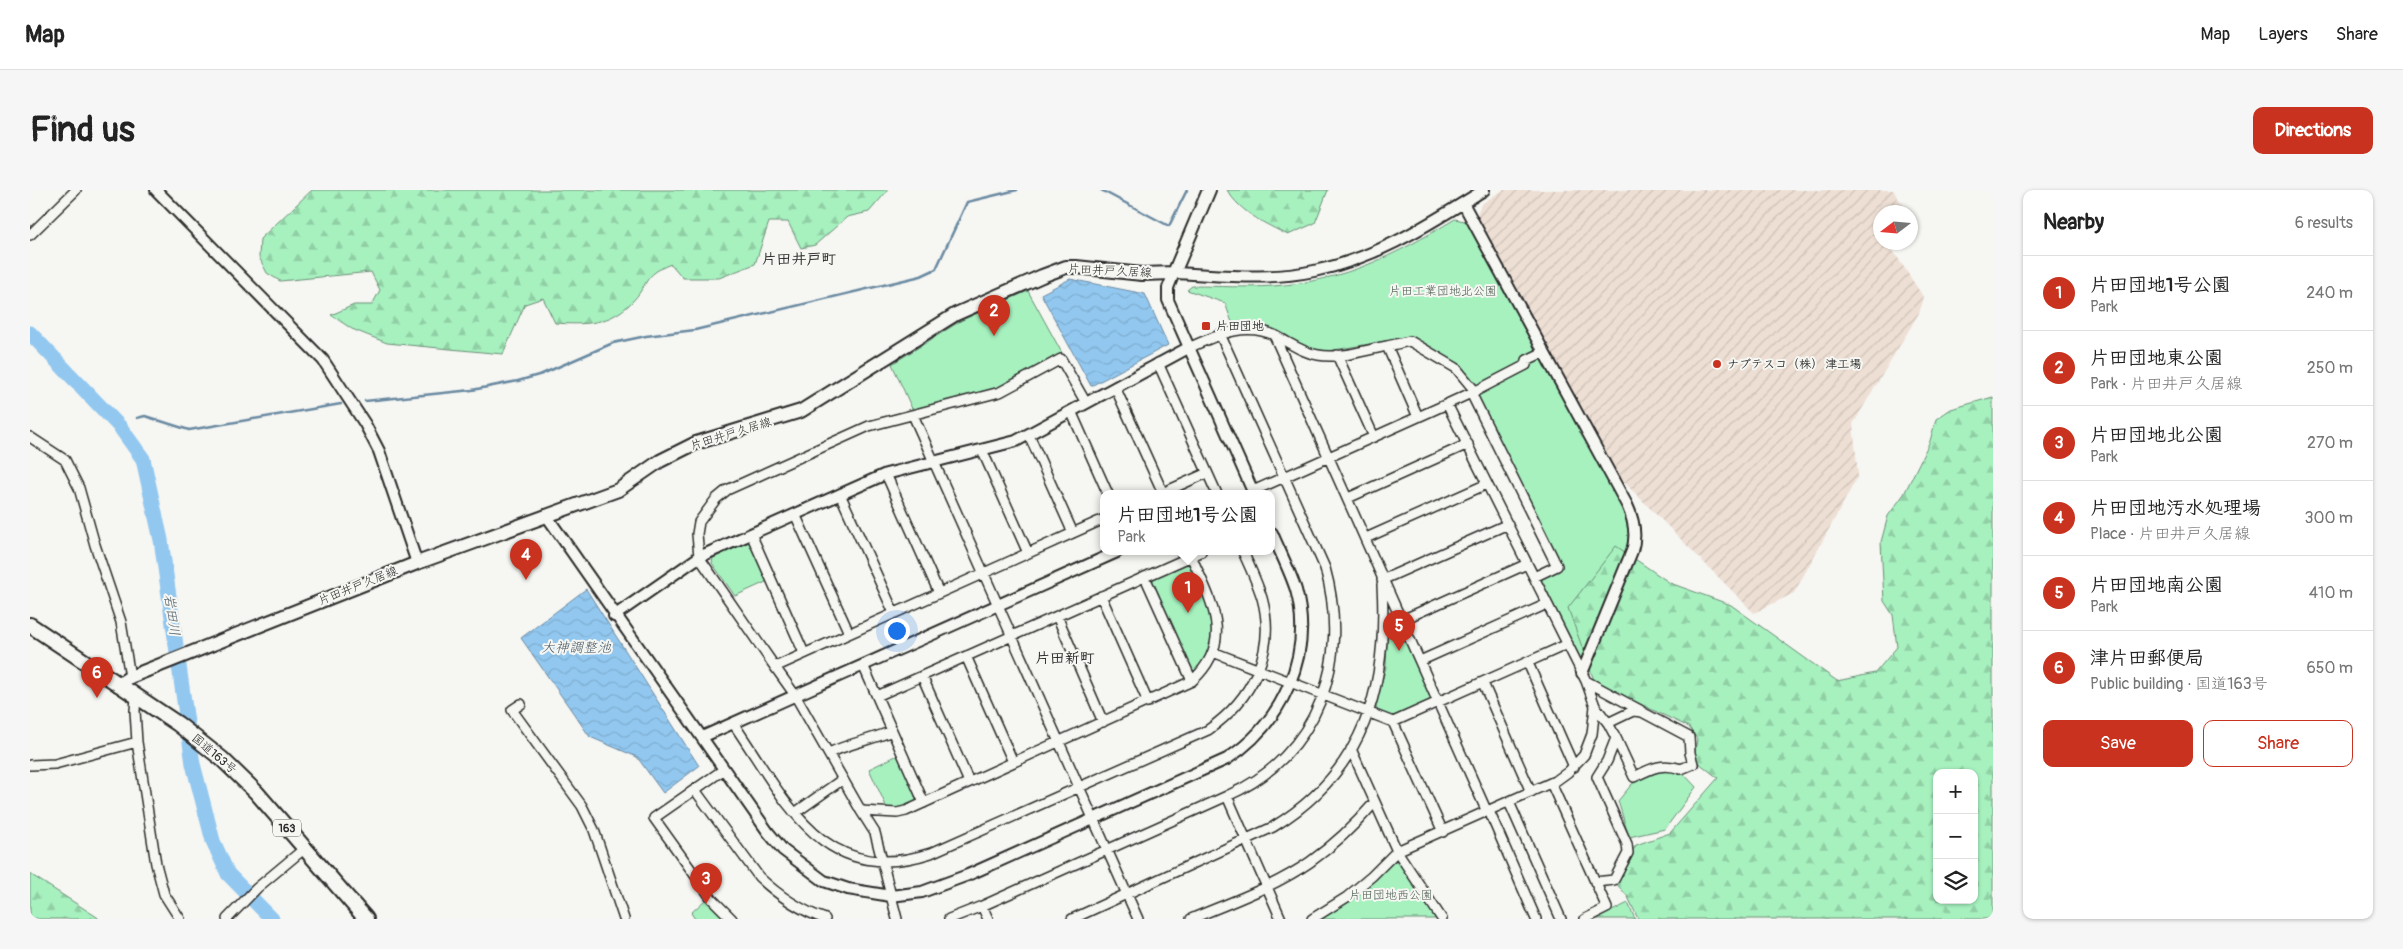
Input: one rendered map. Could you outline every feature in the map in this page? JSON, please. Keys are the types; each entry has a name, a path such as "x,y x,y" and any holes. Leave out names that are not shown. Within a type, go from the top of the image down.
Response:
{"highway":[{"name":"国道163号","path":"30,626 178,724 202,743 250,787 366,919"}],"main road":[{"path":"1174,274 1210,190"},
{"name":"片田井戸久居線","path":"118,685 130,677 417,563 618,490 660,461 696,443 801,411 956,314 1042,276 1066,267 1142,274 1174,274"}],"street":[{"path":"30,235 76,190"},
{"path":"156,190 323,360 365,424 379,451 417,563"},
{"path":"1250,490 1168,300 1168,288 1174,274 1262,277 1312,272 1354,260 1386,248 1484,190"},
{"path":"1463,203 1627,505 1635,531 1632,551 1584,677"},
{"path":"614,616 699,557 886,474 1016,441 1188,348 1230,330 1247,329 1274,335 1309,353 1321,356 1337,355 1410,341 1456,368 1473,392 1557,566 1534,577"},
{"path":"949,919 1227,796 1254,782 1279,762 1304,732 1323,695 1335,645 1335,618 1332,592 1325,568 1220,334"},
{"path":"1274,335 1366,538 1382,580 1402,620 1536,919"},
{"path":"1386,346 1418,417"},
{"path":"1257,490 1473,392 1526,365 1527,360 1544,352"},
{"path":"1337,355 1374,437"},
{"path":"897,919 875,833 795,695 699,557 697,534 699,522 722,492 868,426 1000,392 1061,359 1086,403"},
{"path":"1158,364 1214,490"},
{"path":"1115,387 1159,490"},
{"path":"1448,404 1568,644 1595,706 1608,723 1634,777 1659,766 1672,766 1680,769 1693,764 1690,737 1642,712 1584,677"},
{"path":"1072,411 1106,490"},
{"path":"913,415 1138,919"},
{"path":"1029,435 1073,533"},
{"path":"30,437 66,460 79,488 95,545 121,622 130,677"},
{"path":"1348,498 1468,444"},
{"path":"982,450 1028,553"},
{"path":"1170,490 1207,473"},
{"path":"886,474 939,593"},
{"path":"1366,538 1487,484"},
{"path":"840,494 894,613"},
{"path":"796,514 849,633"},
{"path":"546,515 614,616 702,737 723,770 783,850 824,881 848,889 891,896 922,892 945,884 1093,819 1236,752 1264,729 1291,683 1300,645 1300,614 1296,589 1275,540"},
{"path":"775,666 1100,521"},
{"path":"1382,580 1508,524"},
{"path":"751,534 804,654"},
{"path":"702,737 1110,555"},
{"path":"733,723 795,813 811,833 824,843 850,856 883,862 903,861 930,853 1208,730 1236,706 1254,683 1267,627 1262,598 1243,555"},
{"path":"861,811 897,813 924,803 1192,681 1206,666 1213,652 1217,634 1216,616 1191,556 877,696"},
{"path":"1402,620 1528,564"},
{"path":"1145,577 1192,681"},
{"path":"1072,919 1247,840 1283,821 1329,781 1351,749 1370,713 1382,664 1384,635 1382,580"},
{"path":"1101,596 1148,702"},
{"path":"1420,661 1548,604"},
{"path":"1057,616 1103,722"},
{"path":"1213,652 1394,722 1568,644"},
{"path":"966,656 1013,762"},
{"path":"1528,662 1574,767"},
{"path":"863,665 924,803"},
{"path":"922,676 969,782"},
{"path":"1483,683 1531,792"},
{"path":"136,696 134,710 137,742 160,883 169,903 180,919"},
{"path":"521,704 512,710 582,806 594,830 624,919"},
{"path":"1312,919 1360,887 1397,851 1551,783 1574,767 1584,756 1589,744 1594,725 1595,706"},
{"path":"1608,723 1633,711 1642,712"},
{"path":"1394,722 1443,832"},
{"path":"829,753 850,743 871,740 892,731"},
{"path":"1595,882 1614,880 1628,853 1627,844 1597,778 1616,738"},
{"path":"30,765 55,764 137,742"},
{"path":"1351,749 1397,851 1442,919"},
{"path":"723,770 654,818 712,899 732,919"},
{"path":"795,813 843,779"},
{"path":"1551,783 1607,908 1585,919"},
{"path":"695,790 749,865 765,883 794,905 825,919"},
{"path":"1227,796 1281,919"},
{"path":"1191,919 1267,886 1315,858 1343,835 1375,802"},
{"path":"1509,802 1561,919"},
{"path":"226,919 305,848"},
{"path":"982,906 988,919"}],"shaded area":[{"path":"1503,190 1893,190 1903,205 1873,205 1873,250 1893,250 1924,298 1919,313 1853,424 1858,476 1794,593 1754,613 1613,471 1476,217 1481,204"}],"green space":[{"path":"312,190 888,190 869,212 847,217 815,245 801,248 788,222 769,222 755,264 719,278 683,278 671,264 662,268 650,276 631,303 614,316 605,320 576,324 555,323 543,298 525,304 503,354 387,343 352,329 331,315 354,305 372,305 380,290 371,272 280,281 267,273 259,257 260,239"},
{"path":"1227,190 1328,190 1315,223 1288,235 1262,222 1246,211"},
{"name":"片田工業団地北公園","path":"1455,219 1469,222 1624,509 1629,526 1629,546 1582,665 1540,583 1543,577 1560,568 1477,399 1478,395 1473,384 1411,337 1328,351 1316,349 1259,327 1233,325 1225,303 1187,290 1192,286 1263,287 1323,279 1390,255"},
{"path":"1028,291 1062,353 998,388 913,411 892,364 962,320"},
{"path":"1993,397 1993,919 1638,919 1628,897 1615,882 1636,845 1670,833 1718,778 1694,759 1697,739 1689,727 1595,683 1568,608 1616,546 1670,583 1731,605 1837,681 1875,673 1897,647 1893,615 1884,601 1881,542 1888,516 1904,494 1930,441 1936,419 1951,409"},
{"path":"747,541 751,543 768,581 735,596 712,563 713,557"},
{"path":"1184,563 1190,565 1202,591 1207,604 1212,631 1211,644 1206,657 1198,670 1191,671 1152,583 1154,577"},
{"path":"1393,611 1431,695 1429,702 1394,717 1378,711 1375,705 1386,667 1388,614"},
{"path":"898,755 917,797 915,802 896,808 887,808 869,769"},
{"path":"1658,770 1682,772 1696,787 1665,829 1629,837 1618,801 1632,784"},
{"name":"片田団地西公園","path":"1393,861 1399,861 1437,919 1320,919 1349,900"},
{"path":"30,874 97,917 99,919 30,919"},
{"path":"706,899 726,919 695,919 691,913"},
{"path":"1628,903 1635,919 1596,919"}],"water":[{"path":"1070,279 1145,294 1168,345 1091,386 1041,294"},
{"name":"大神調整池","path":"586,589 699,766 663,793 637,757 590,737 521,638"}],"waterway":[{"path":"365,401 472,390 518,381 542,374 613,343 646,336 695,330 921,276 936,269 967,202 1017,190"},
{"path":"1101,190 1169,226 1187,190"},
{"name":"岩田川","path":"30,333 120,427 143,459 161,540 193,764 213,841 228,874 272,919"},
{"path":"137,418 145,416 189,430 341,404"}],"place":[{"name":"片田団地","path":"1206,326"},
{"name":"片田団地東公園","path":"994,336"},
{"name":"ナブテスコ（株） 津工場","path":"1717,364"},
{"name":"片田団地汚水処理場","path":"526,580"},
{"name":"片田団地1号公園","path":"1188,613"},
{"name":"片田団地南公園","path":"1399,651"},
{"name":"津片田郵便局","path":"97,698"},
{"name":"片田団地北公園","path":"706,904"}],"district":[{"name":"片田井戸町","path":"799,259"},
{"name":"片田新町","path":"1065,658"}]}
